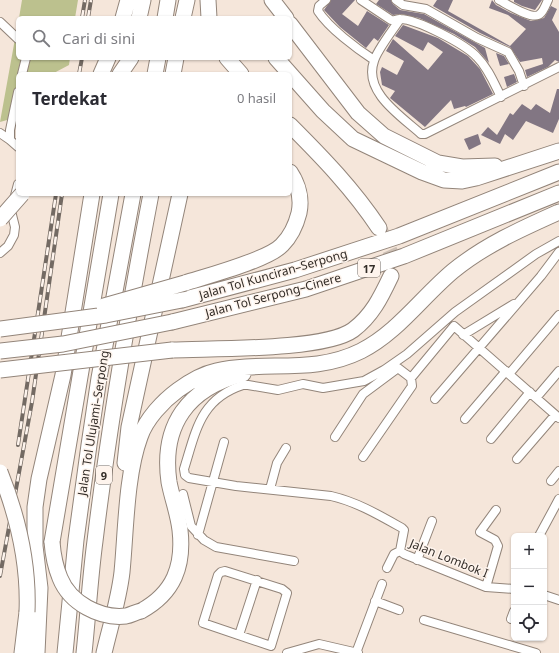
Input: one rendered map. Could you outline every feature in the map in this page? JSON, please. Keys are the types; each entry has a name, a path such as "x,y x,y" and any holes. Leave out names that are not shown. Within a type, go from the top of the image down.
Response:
{"highway":[{"path":"124,16 128,0"},
{"path":"139,16 143,0"},
{"path":"165,16 168,0"},
{"path":"183,16 186,0"},
{"path":"208,0 209,16"},
{"path":"272,0 284,16"},
{"path":"292,27 358,113 384,136 438,163 462,167 519,165"},
{"path":"102,72 107,60"},
{"path":"122,72 130,60"},
{"path":"129,72 132,60"},
{"path":"155,72 158,60"},
{"path":"173,72 176,60"},
{"path":"229,60 239,72"},
{"path":"278,60 288,72"},
{"path":"292,76 323,111 353,138 422,172 444,180 462,181 519,165 559,151"},
{"path":"292,127 331,166 358,196 379,228"},
{"name":"Jalan Tol Kunciran–Serpong","path":"0,329 106,315 182,300 295,270 398,236 559,172"},
{"path":"43,324 185,283 268,255 281,246 291,234 297,222 300,207 298,190 292,174"},
{"name":"Jalan Tol Serpong–Cinere","path":"0,351 63,344 172,322 306,289 404,256 559,193"},
{"path":"0,219 20,196"},
{"path":"37,653 40,588 35,546 35,507 39,479 63,375 92,196"},
{"path":"110,196 102,250 52,542 54,563 60,580 70,594 83,605 96,612 110,616 126,616 141,611 152,605 165,593 174,579 180,559 180,529 169,482 168,454 171,434 178,416 193,399 210,386 233,376 269,367"},
{"name":"Jalan Tol Ulujami–Serpong","path":"65,653 76,540 99,378 114,304 133,196"},
{"name":"Jalan Tol Ulujami–Serpong","path":"84,653 95,542 131,299 151,196"},
{"path":"104,653 122,574 123,482 130,427 180,196"},
{"path":"123,544 133,464 140,436 153,414 170,396 190,381 215,371 243,367 320,365 344,360 365,349 390,331 452,272 483,248 559,212"},
{"path":"0,370 172,350 291,345 327,340 351,331 368,317 382,296 391,276"},
{"path":"0,472 11,499 26,562 28,589 27,612 22,653"}],"street":[{"path":"326,0 319,6 318,11 320,14 337,31 374,60"},
{"path":"361,0 391,20 400,19 424,26 449,37 477,56 492,79 501,97"},
{"path":"396,0 404,5 426,9 477,38 508,52 519,71 524,86"},
{"path":"426,9 428,0"},
{"path":"499,0 536,16 539,15 548,0"},
{"path":"400,19 374,60 374,82 378,94 421,134 425,134 524,86 559,67"},
{"path":"0,22 16,37"},
{"path":"22,72 26,60"},
{"path":"10,140 10,130 16,102"},
{"path":"0,133 16,145"},
{"path":"0,253 8,246 14,235 15,227 11,211 16,192"},
{"path":"387,568 394,554 400,551 404,530 359,504 331,496 211,483 192,479 185,475 184,472 200,420 204,412 214,401 238,387 248,384 278,390 303,384 323,388 364,381 384,370 406,354 455,312 536,254 559,241"},
{"path":"435,400 521,300 559,252"},
{"path":"463,335 521,300"},
{"path":"465,420 559,315"},
{"path":"411,378 454,326 557,416 517,459"},
{"path":"335,437 363,394 398,368 411,378 412,386 363,457"},
{"path":"491,439 533,395 559,371"},
{"path":"198,535 211,483 224,442"},
{"path":"270,489 277,463 286,448"},
{"path":"550,481 559,471"},
{"path":"184,494 191,526 198,535 216,547 294,561"},
{"path":"541,533 559,498"},
{"path":"486,587 498,546 495,540 480,532 496,510"},
{"path":"417,560 432,521"},
{"name":"Jalan Lombok I","path":"400,551 417,560 486,587 511,589"},
{"path":"225,571 257,580 282,589 286,593 286,599 272,650 239,635 203,623 218,575 221,572 225,571"},
{"path":"239,635 257,580"},
{"path":"287,653 319,644 357,653 382,584"},
{"path":"547,596 559,600"},
{"path":"376,601 399,610"},
{"path":"424,620 536,653"}],"green space":[{"path":"22,0 78,0 75,16 19,16"},
{"path":"16,33 16,60 70,60 69,65 56,72 16,72 16,118 0,122"}],"building":[{"path":"331,0 355,0 342,14 358,26 367,11 389,25 378,41 374,38 366,48 340,27 324,10"},
{"path":"379,0 391,0 400,10 424,14 485,48 489,63 475,47 454,34 419,18 401,14 393,15 376,4"},
{"path":"437,0 453,0 448,11 510,46 526,29 508,15 489,8 492,0 496,5 531,21 544,18 551,6 557,9 552,20 559,32 559,62 555,60 548,67 527,77 525,70 543,64 542,58 520,62 510,47 480,33 433,6"},
{"path":"514,0 542,0 535,10 522,6 514,2"},
{"path":"403,25 438,38 468,56 480,69 493,94 466,107 454,109 451,100 425,127 390,98 395,91 382,85 380,72 382,67 397,75 404,61 386,51 393,39 428,70 443,52 428,42 423,51 395,36"},
{"path":"496,53 504,56 509,64 500,66"},
{"path":"514,74 517,82 507,87 504,77"},
{"path":"557,89 559,89 559,119 553,133 526,121 513,140 505,134 500,144 481,135 488,127 497,135 510,113 513,115 522,104 531,110 536,104 550,113"},
{"path":"478,134 481,144 469,150 464,139"}],"tunnel":[{"path":"380,229 391,253 391,272"}],"railway":[{"path":"82,16 85,0"},
{"path":"88,16 91,0"},
{"path":"79,72 82,60"},
{"path":"18,445 56,196"},
{"path":"0,576 32,402 62,196"}]}
